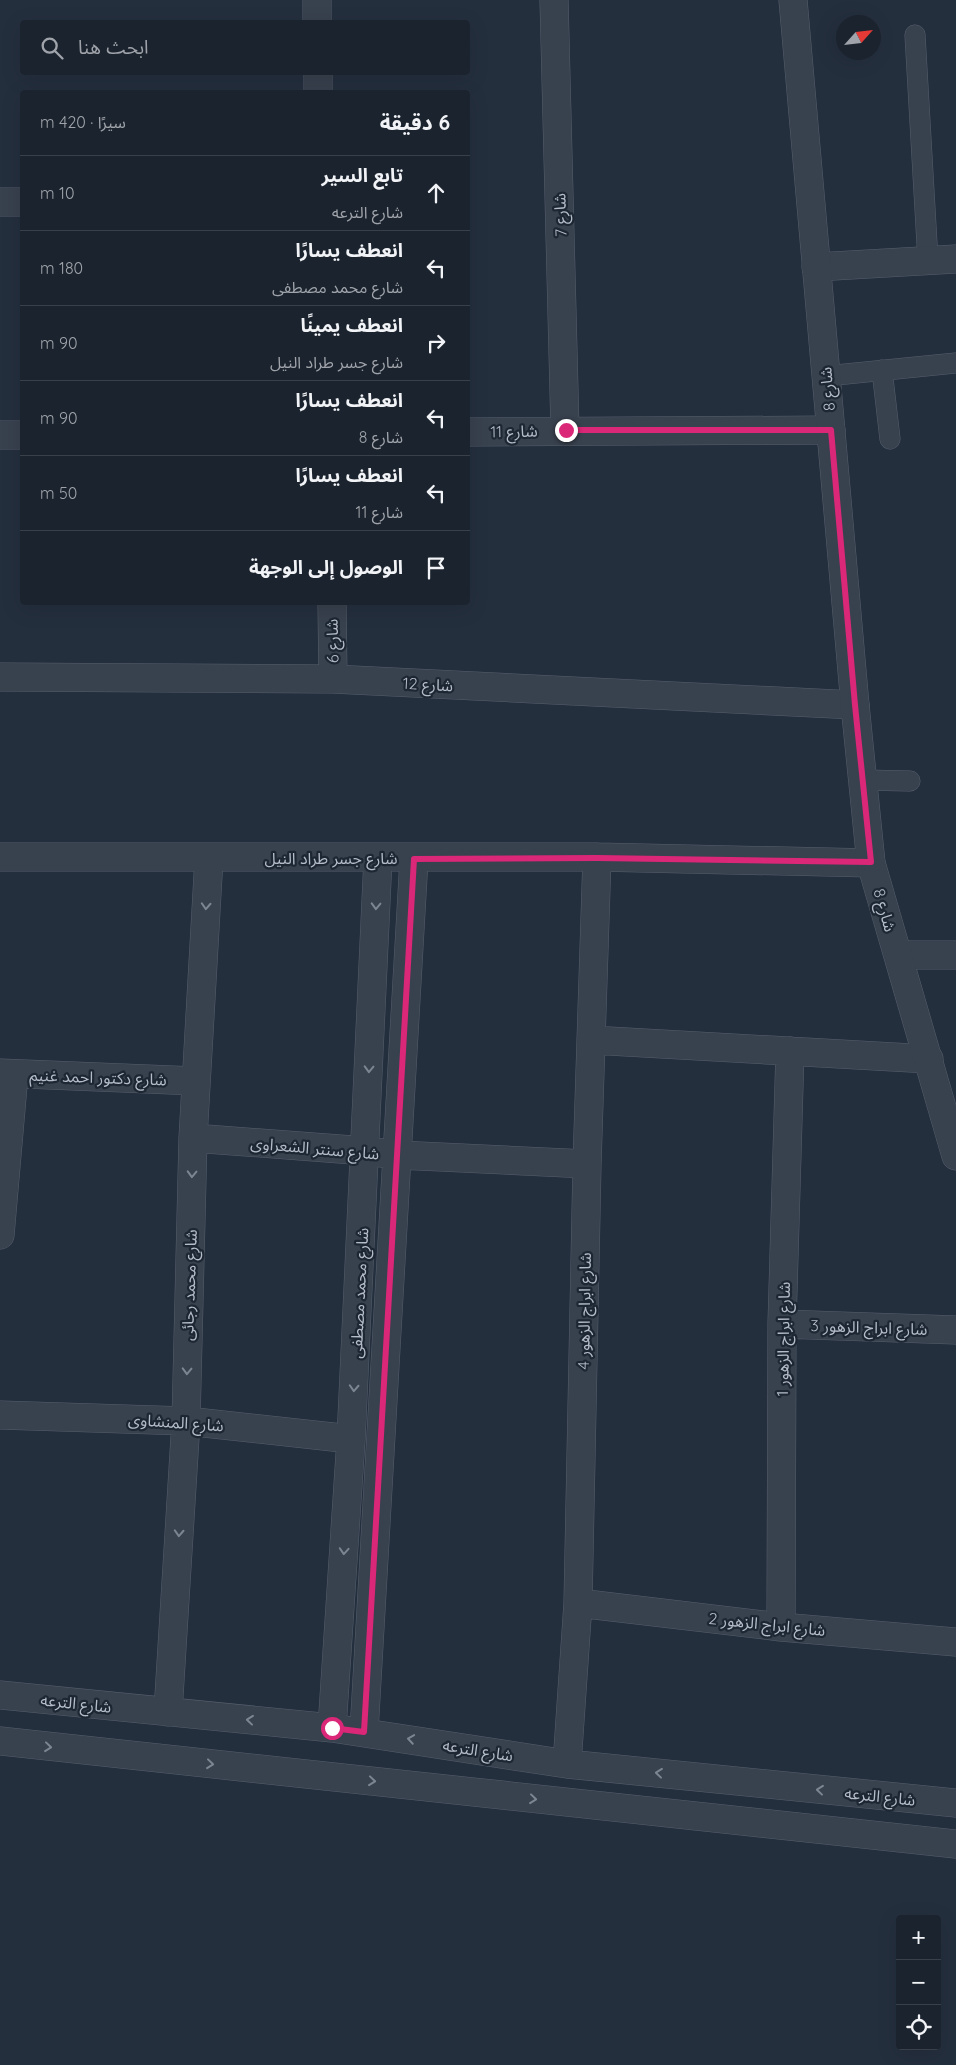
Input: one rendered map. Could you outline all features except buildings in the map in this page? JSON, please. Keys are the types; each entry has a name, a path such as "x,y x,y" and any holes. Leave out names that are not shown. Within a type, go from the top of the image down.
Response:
{"street":[{"path":"317,0 317,20"},
{"name":"شارع 7","path":"554,0 566,430"},
{"name":"شارع 8","path":"793,0 855,705 871,862 929,1059 951,1122 956,1156"},
{"path":"318,75 318,90"},
{"path":"0,202 20,202"},
{"path":"816,267 956,259"},
{"name":"شارع 11","path":"470,432 831,430"},
{"path":"0,435 20,435"},
{"name":"شارع 6","path":"332,605 333,679"},
{"name":"شارع 12","path":"0,676 333,679 855,705"},
{"name":"شارع جسر طراد النيل","path":"0,857 597,858 871,862"},
{"name":"شارع محمد رجائى","path":"168,1712 186,1421 193,1138 209,858"},
{"name":"شارع محمد مصطفى","path":"332,1728 351,1438 366,1151 378,858"},
{"name":"شارع ابراج الزهور 4","path":"567,1764 578,1603 587,1164 597,858"},
{"name":"شارع محمد مصطفى","path":"364,1732 414,859"},
{"path":"899,955 956,955"},
{"path":"591,1040 929,1059"},
{"name":"شارع ابراج الزهور 1","path":"781,1627 782,1324 790,1051"},
{"path":"0,1235 7,1073"},
{"name":"شارع دكتور احمد غنيم","path":"7,1073 196,1081"},
{"name":"شارع سنتر الشعراوى","path":"193,1138 398,1155 587,1164"},
{"name":"شارع ابراج الزهور 3","path":"782,1324 956,1330"},
{"name":"شارع المنشاوى","path":"0,1415 186,1421 351,1438"},
{"name":"شارع ابراج الزهور 2","path":"578,1603 781,1627 956,1642"},
{"name":"شارع الترعه","path":"0,1695 332,1728 567,1764 956,1803"},
{"path":"0,1741 956,1844"}],"lane":[{"path":"915,35 928,261"},
{"path":"826,376 956,363"},
{"path":"882,370 890,439"},
{"path":"862,780 910,781"}],"route":[{"path":"332,1728 364,1732 414,859 597,858 871,862 831,430 566,430"}]}
